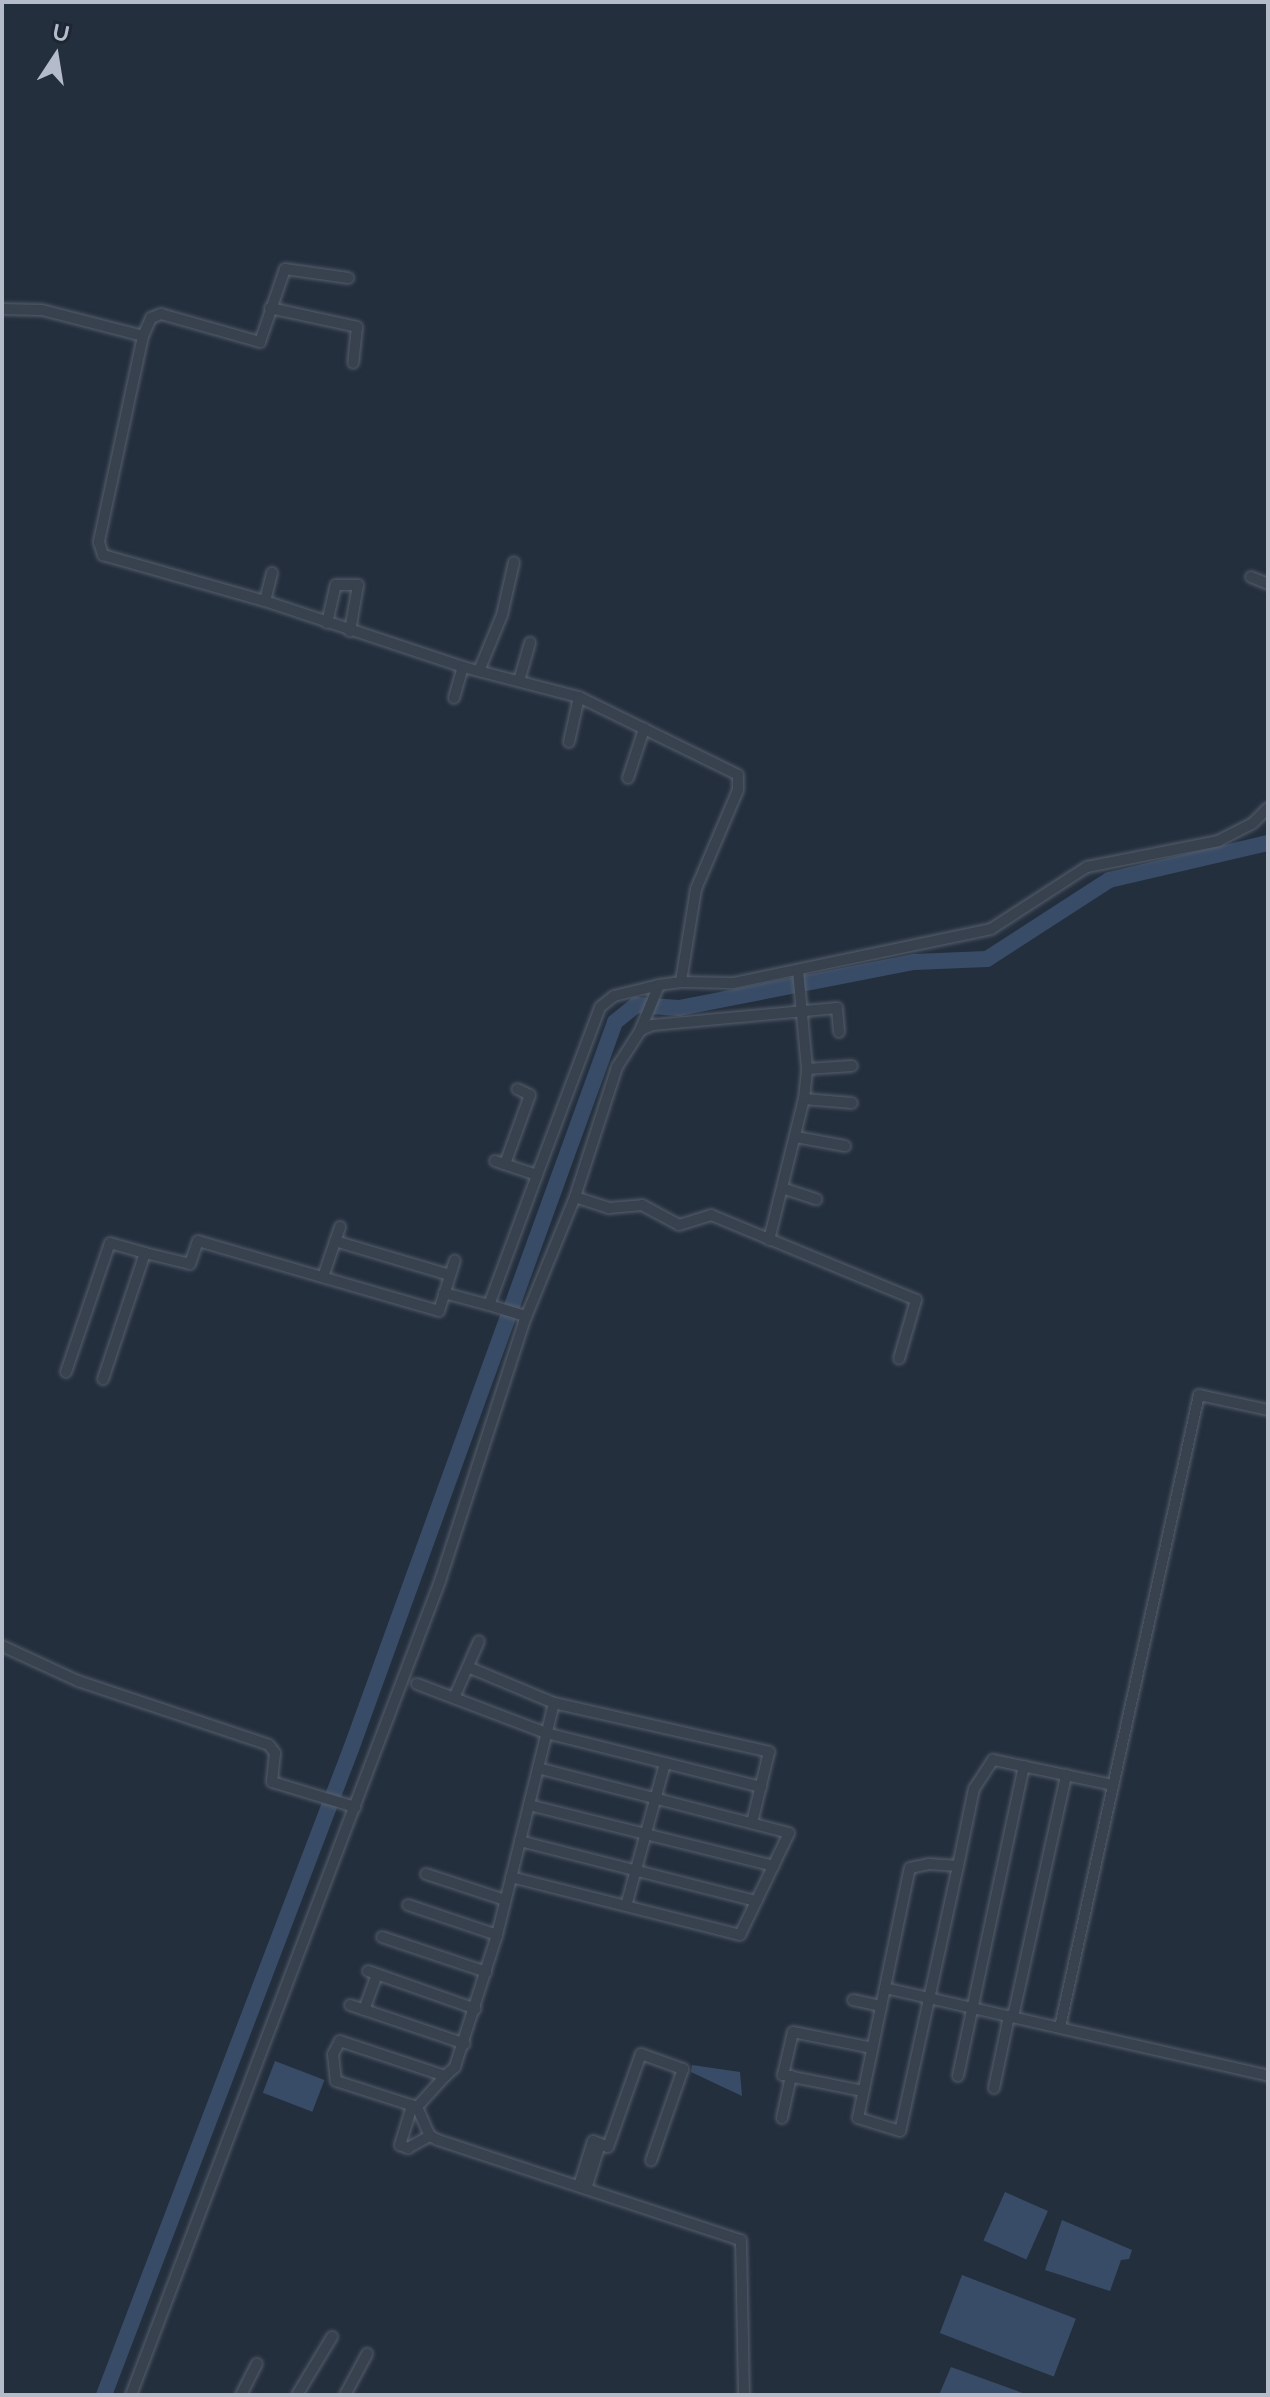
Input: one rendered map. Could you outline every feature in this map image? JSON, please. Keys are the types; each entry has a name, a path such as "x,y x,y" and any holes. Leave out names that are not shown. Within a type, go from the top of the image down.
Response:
{"street":[{"path":"348,278 285,269 260,342 161,314 151,318 143,336 100,553 265,601 463,667 579,697 731,770 741,782 697,883 681,982"},
{"path":"270,308 357,327 353,363"},
{"path":"2,309 42,310 143,336"},
{"path":"479,671 502,615 514,562"},
{"path":"265,601 272,573"},
{"path":"1251,577 1268,584"},
{"path":"327,623 336,585 358,585 350,631"},
{"path":"519,681 530,643"},
{"path":"454,698 463,667"},
{"path":"569,742 579,697"},
{"path":"628,778 644,729"},
{"path":"489,1305 600,1007 614,996 681,982 719,985 799,972 991,929 1087,867 1218,841 1253,823 1268,808"},
{"path":"769,1240 785,1189 804,1099 807,1069 799,972"},
{"path":"131,2395 351,1805 440,1581 526,1316 575,1197 617,1067 647,1018 658,988"},
{"path":"640,1031 653,1025 837,1008 839,1032"},
{"path":"807,1069 852,1066"},
{"path":"517,1089 530,1095 500,1163 537,1175"},
{"path":"804,1099 852,1103"},
{"path":"796,1137 845,1146"},
{"path":"785,1189 816,1199"},
{"path":"575,1197 609,1208 647,1206 679,1225 711,1215 916,1300 899,1359"},
{"path":"323,1277 340,1227"},
{"path":"66,1372 110,1243 190,1264 198,1241 439,1311 455,1260"},
{"path":"335,1241 450,1275"},
{"path":"103,1379 145,1253"},
{"path":"444,1293 526,1316"},
{"path":"1060,2027 1199,1395 1268,1410"},
{"path":"454,1698 479,1641"},
{"path":"2,1646 78,1681 269,1745 275,1753 272,1782 316,1792 351,1805"},
{"path":"468,1667 554,1703 769,1752 752,1823"},
{"path":"417,1684 546,1733 761,1787"},
{"path":"430,2136 408,2148 400,2145 413,2108 445,2076 465,2044 497,1935 554,1703"},
{"path":"958,1866 910,1868 858,2118 900,2131 927,1998 958,1866 974,1789 993,1760 1113,1785"},
{"path":"626,1906 665,1763"},
{"path":"958,2076 1024,1766"},
{"path":"511,1877 740,1935 789,1833 538,1768"},
{"path":"994,2088 1066,1775"},
{"path":"529,1805 773,1866"},
{"path":"520,1841 756,1901"},
{"path":"426,1874 505,1900"},
{"path":"408,1905 497,1935"},
{"path":"382,1937 486,1972"},
{"path":"364,2010 372,1972 476,2009"},
{"path":"885,1988 1268,2076"},
{"path":"853,2000 881,2006"},
{"path":"350,2005 465,2044"},
{"path":"863,2091 783,2075 793,2032 872,2048"},
{"path":"445,2076 340,2041 333,2054 336,2081 413,2108 430,2136 741,2240 744,2395"},
{"path":"583,2188 600,2144 608,2147 641,2054 683,2069 651,2161"},
{"path":"782,2118 791,2076"},
{"path":"330,2085 413,2108"},
{"path":"297,2395 332,2337"},
{"path":"345,2395 367,2354"},
{"path":"241,2395 257,2364"}],"water":[{"path":"275,2061 324,2080 312,2112 263,2093"},
{"path":"692,2065 740,2072 742,2096 691,2072"},
{"path":"1005,2192 1048,2211 1026,2260 983,2240"},
{"path":"1062,2220 1132,2250 1129,2259 1121,2260 1110,2291 1045,2270"},
{"path":"962,2275 1076,2319 1054,2377 940,2333"},
{"path":"951,2367 1028,2395 939,2395"}],"waterway":[{"path":"104,2395 351,1749 615,1022 636,1005 679,1008 914,962 987,959 1109,880 1268,843"}]}
